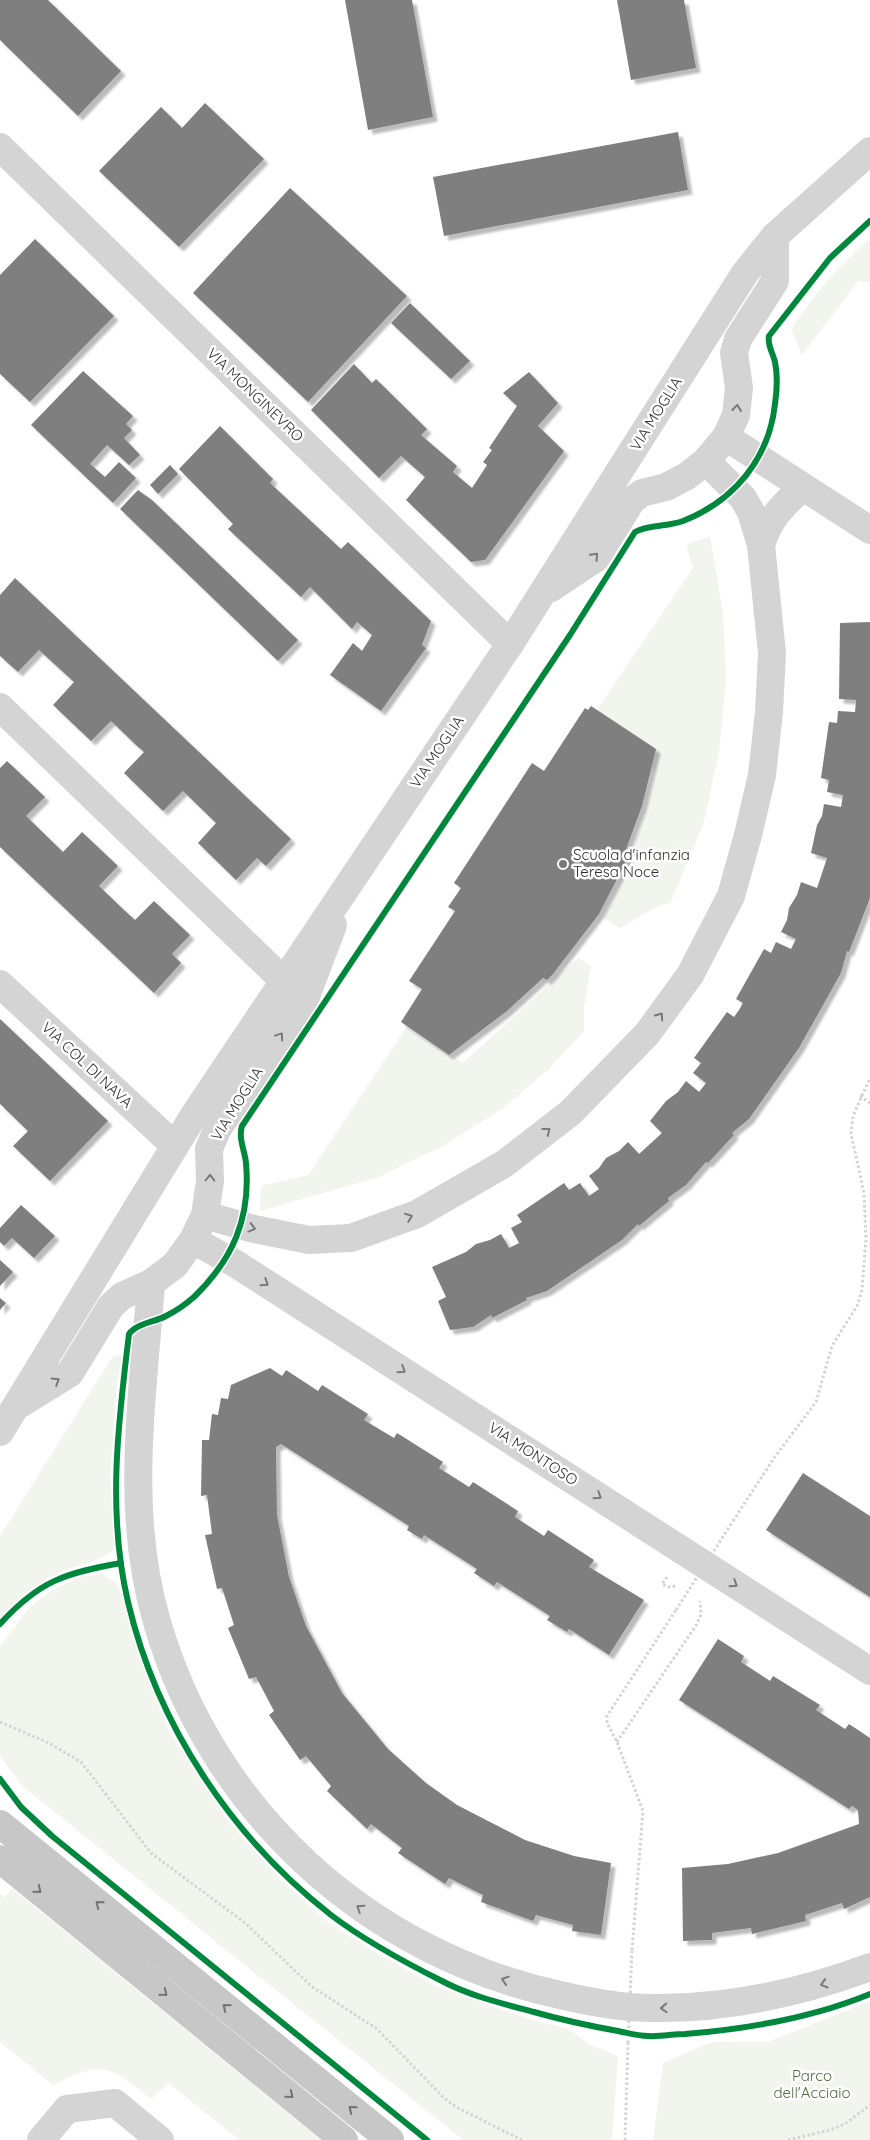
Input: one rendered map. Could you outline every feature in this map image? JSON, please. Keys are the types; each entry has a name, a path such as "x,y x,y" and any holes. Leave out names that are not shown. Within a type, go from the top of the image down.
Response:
{"main road":[{"path":"0,1824 390,2140"},
{"path":"0,1859 344,2140"}],"street":[{"name":"VIA MONGINEVRO","path":"0,147 510,644"},
{"name":"VIA MOGLIA","path":"0,1432 175,1146 283,980 542,595 745,273 775,236 870,151"},
{"name":"VIA MOGLIA","path":"542,595 596,558 632,500 642,493 666,487 687,476 706,461 726,437 736,415 739,388 734,354 738,339 775,281 775,236"},
{"path":"726,437 870,530"},
{"path":"205,1215 254,1229 309,1240 351,1238 418,1214 504,1164 570,1113 647,1034 690,975 731,896 748,835 762,775 770,712 772,653 761,545 751,512 743,498 706,461"},
{"path":"761,545 768,525 778,510 803,487"},
{"path":"0,706 283,980"},
{"name":"VIA MOGLIA","path":"15,1407 70,1372 111,1306 122,1296 151,1284 175,1264 193,1240 205,1215 210,1181 209,1149 217,1130 306,998 348,884"},
{"name":"VIA COL DI NAVA","path":"0,984 175,1146"},
{"name":"VIA MONTOSO","path":"193,1240 245,1270 870,1671"},
{"path":"151,1284 139,1428 137,1496 143,1560 156,1621 177,1679 199,1726 226,1771 261,1816 306,1864 353,1904 395,1931 468,1968 528,1988 592,2002 650,2008 706,2006 761,1999 824,1984 870,1967"},
{"path":"41,2140 67,2109 114,2103 160,2140"}],"path":[{"path":"625,2140 632,1950 643,1811 617,1742 607,1724 607,1716 774,1458 816,1402 832,1346 856,1306 862,1290 866,1240 864,1194 851,1134 853,1116 860,1096 870,1078"},
{"path":"860,1096 870,1102"},
{"path":"668,1587 679,1586 693,1593"},
{"path":"617,1742 697,1624 702,1604 698,1597"},
{"path":"0,1722 49,1743 81,1762 151,1854 245,1922 312,1986 377,2029 444,2098 456,2107 522,2140"},
{"path":"788,2140 838,2127 870,2105"}],"green space":[{"path":"870,239 870,282 858,281 802,355 791,329 827,281"},
{"path":"710,536 723,613 726,680 719,752 703,825 671,902 654,908 620,928 604,918 634,846 656,770 588,723 693,568 686,545"},
{"path":"578,958 591,966 584,1007 584,1031 549,1069 502,1109 443,1146 379,1177 260,1211 261,1186 308,1175 406,1028 463,1063"},
{"path":"122,1354 117,1385 110,1475 116,1549 95,1560 58,1573 41,1583 20,1599 0,1619 0,1536 113,1356"},
{"path":"102,1574 116,1583 122,1594 130,1625 169,1731 228,1821 280,1879 329,1923 378,1954 440,1988 535,2021 567,2028 589,2044 618,2056 612,2140 463,2140 22,1786 0,1756 0,1646 29,1608 54,1589 84,1576"},
{"path":"13,1889 321,2140 239,2140 169,2083 151,2099 125,2079 105,2070 95,2069 84,2072 53,2085 0,2042 0,1894 4,1897"},
{"name":"Parco dell'Acciaio","path":"870,2001 870,2140 653,2140 663,2063 712,2042 768,2042"}],"building":[{"path":"0,0 48,0 121,71 78,116 0,40"},
{"path":"345,0 412,0 433,117 368,130"},
{"path":"617,0 684,0 696,68 631,80"},
{"path":"205,103 264,159 179,247 99,171 161,107 182,128"},
{"path":"678,132 688,190 444,236 433,177"},
{"path":"290,188 407,296 308,402 193,293"},
{"path":"35,239 114,316 30,402 0,374 0,275"},
{"path":"410,303 470,361 451,379 391,323"},
{"path":"354,364 372,383 376,379 427,429 421,435 457,466 453,472 472,488 487,465 483,462 492,450 489,448 517,406 503,393 529,372 558,403 538,426 564,451 485,560 471,562 406,500 425,477 401,456 379,478 311,410"},
{"path":"83,371 133,416 126,424 132,430 124,438 140,455 129,465 107,445 90,464 105,477 119,462 136,478 113,503 31,425"},
{"path":"220,426 273,479 270,483 341,549 348,542 431,621 422,645 426,648 381,711 330,675 353,643 362,651 372,635 357,622 352,629 310,587 301,597 228,529 233,524 179,469"},
{"path":"170,465 178,474 158,494 150,485"},
{"path":"138,490 152,500 298,640 278,661 120,509"},
{"path":"15,578 291,839 266,866 257,858 236,880 198,843 216,823 183,791 163,811 124,773 144,752 111,721 91,741 53,705 74,682 39,650 18,672 0,656 0,595"},
{"path":"870,622 870,898 849,952 847,951 841,973 799,1048 749,1119 732,1133 734,1135 708,1163 706,1162 686,1185 668,1198 669,1201 639,1226 638,1224 622,1240 547,1291 526,1298 527,1300 492,1318 491,1315 473,1327 450,1330 438,1301 446,1297 432,1267 466,1252 476,1244 501,1234 509,1248 519,1243 511,1228 522,1222 517,1215 564,1183 569,1190 580,1183 589,1196 599,1189 589,1176 599,1168 606,1158 619,1151 628,1142 639,1154 662,1133 650,1121 666,1101 678,1092 686,1081 699,1092 706,1083 693,1073 701,1063 694,1058 727,1012 734,1017 739,1010 743,1003 736,999 764,949 771,953 776,942 791,949 796,939 781,932 787,920 789,908 797,895 801,882 817,888 827,858 811,853 824,804 841,807 843,795 827,792 829,780 821,778 829,722 837,723 838,711 855,712 856,700 839,699 840,623"},
{"path":"591,706 656,749 642,806 624,855 628,858 599,914 553,974 547,980 543,978 507,1011 449,1055 401,1022 422,989 409,981 455,911 448,907 461,888 454,883 532,763 544,771 585,708 588,710"},
{"path":"7,761 45,797 26,816 63,852 82,832 118,866 99,886 124,910 135,920 154,901 190,935 172,954 181,963 154,993 0,847 0,768"},
{"path":"0,1019 108,1121 50,1181 13,1146 28,1131 0,1104"},
{"path":"21,1205 55,1236 34,1258 12,1238 4,1246 0,1242 0,1228"},
{"path":"0,1260 13,1272 0,1286"},
{"path":"0,1298 6,1303 0,1310"},
{"path":"270,1368 282,1376 286,1370 318,1391 322,1385 368,1414 364,1420 394,1438 397,1433 443,1462 439,1468 469,1487 473,1482 518,1511 515,1517 544,1536 548,1530 594,1560 589,1567 644,1600 609,1655 569,1629 567,1632 547,1620 550,1616 497,1582 494,1586 474,1573 477,1569 424,1535 422,1539 407,1530 409,1526 281,1444 276,1447 277,1515 289,1577 306,1626 342,1693 388,1749 426,1783 457,1805 525,1840 574,1856 611,1863 601,1935 572,1931 573,1925 536,1915 533,1921 481,1902 483,1895 449,1878 445,1884 398,1853 402,1848 371,1824 367,1829 327,1791 331,1786 306,1756 300,1760 269,1715 274,1711 256,1677 249,1679 228,1628 234,1625 222,1588 217,1589 205,1535 212,1534 207,1495 201,1496 202,1440 209,1440 212,1414 218,1415 221,1398 228,1399 231,1385"},
{"path":"803,1473 870,1516 870,1597 766,1530"},
{"path":"718,1639 744,1656 741,1662 770,1681 773,1676 820,1705 816,1710 845,1729 849,1724 870,1738 870,1897 844,1909 842,1903 805,1915 806,1921 752,1934 751,1928 712,1933 712,1940 683,1941 682,1868 728,1864 778,1853 859,1824 858,1810 852,1806 849,1809 679,1700"}],"cycle path":[{"path":"870,221 830,258 769,336 777,373 775,404 765,443 757,460 746,476 733,490 701,512 677,523 640,529 635,532 570,635 242,1126 241,1140 246,1163 247,1183 242,1220 229,1252 208,1283 191,1300 170,1314 137,1327 129,1334 116,1468 118,1535 128,1602 141,1648 158,1692 179,1735 203,1776 231,1815 262,1851 295,1884 331,1915 357,1934 413,1966 476,1995 499,2003 566,2020 640,2036 732,2029 779,2021 825,2010 870,1994"},
{"path":"0,1624 27,1598 54,1581 68,1575 121,1563"},
{"path":"0,1779 21,1807 52,1836 427,2140"}],"place":[{"name":"Scuola d'infanzia Teresa Noce","path":"563,864"}]}
